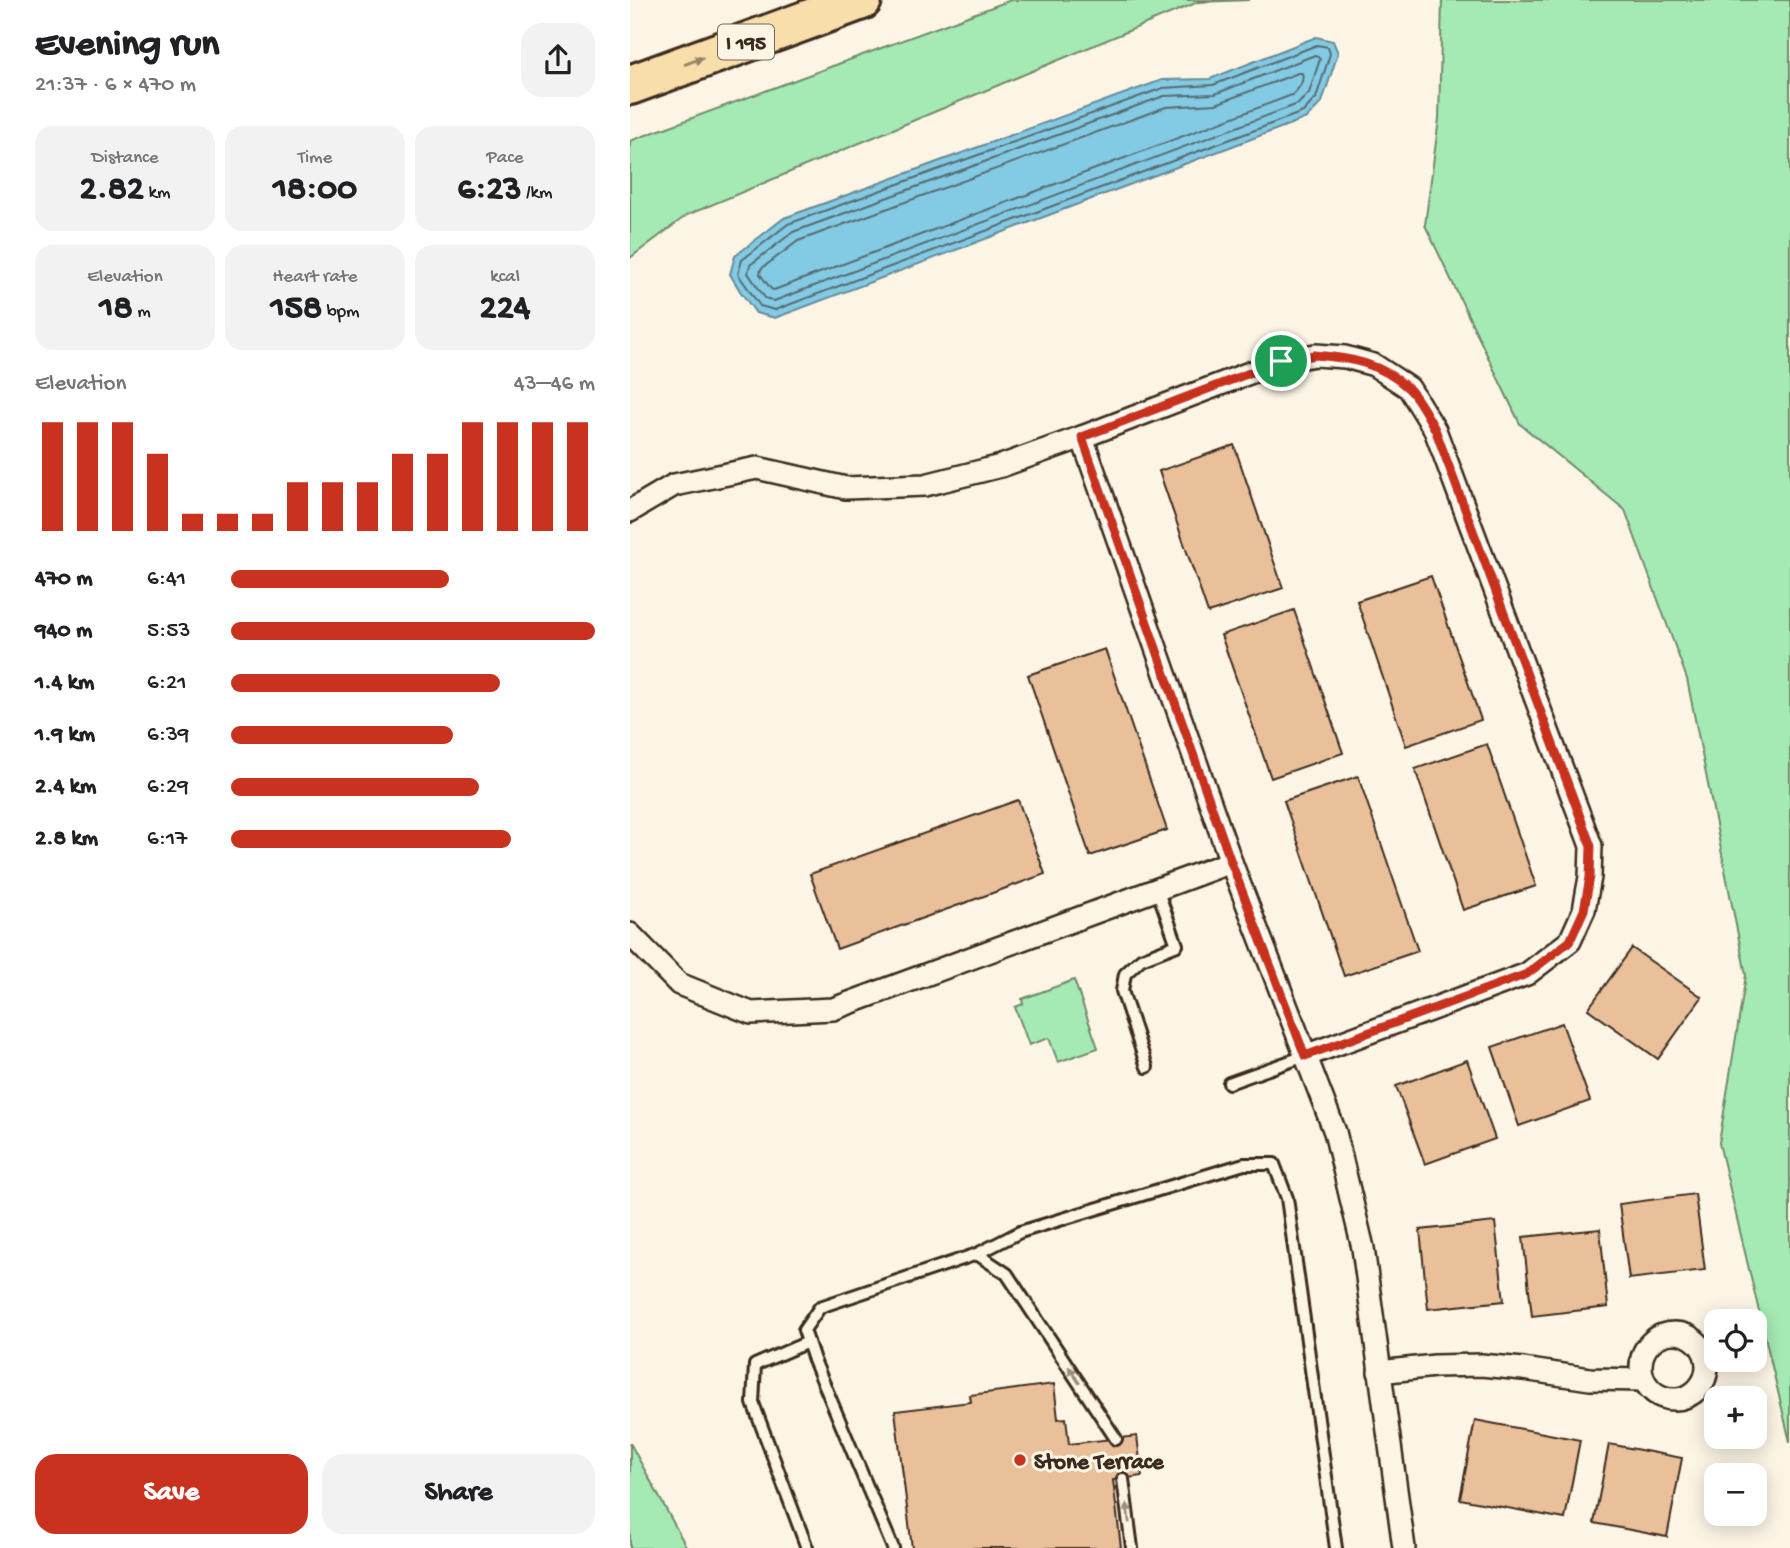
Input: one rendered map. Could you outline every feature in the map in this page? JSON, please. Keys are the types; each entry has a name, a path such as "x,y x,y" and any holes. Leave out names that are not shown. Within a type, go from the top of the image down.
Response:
{"highway":[{"name":"I 195","path":"630,85 862,0"}],"street":[{"path":"630,511 674,485 757,468 846,488 925,485 1001,466 1281,361 1315,355 1345,357 1374,365 1409,388 1435,429 1591,846 1590,877 1584,910 1570,941 1527,974 1305,1056"},
{"path":"1082,437 1231,862 1335,1132 1363,1248 1404,1548"},
{"path":"630,934 679,984 751,1013 833,1009 1231,862"},
{"path":"1379,1371 1481,1365 1523,1368 1590,1379 1644,1380"}],"lane":[{"path":"1147,1067 1122,991 1125,974 1141,959 1177,945 1157,888"},
{"path":"1228,1083 1305,1056"},
{"path":"893,1548 804,1330 820,1307 977,1254 1020,1232 1244,1164 1274,1164 1287,1198 1336,1548"},
{"path":"977,1254 1007,1274 1116,1439"},
{"path":"807,1548 753,1404 755,1365 808,1342"},
{"path":"1123,1479 1132,1548"}],"green space":[{"path":"1011,0 1250,0 1198,2 687,215 630,258 630,141"},
{"path":"1442,0 1790,0 1790,1442 1767,1345 1767,1309 1758,1309 1719,1143 1746,975 1687,679 1625,510 1520,424 1425,225 1439,119"},
{"path":"1074,980 1098,1048 1058,1062 1049,1038 1029,1045 1015,1007 1023,1004 1022,999"},
{"path":"630,1443 687,1548 630,1548"}],"water":[{"path":"1316,37 1333,41 1338,53 1322,102 1307,118 775,318 756,313 730,274 735,256 784,218 1162,80 1210,79"}],"building":[{"path":"1234,445 1283,588 1208,613 1159,471"},
{"path":"1431,576 1481,720 1406,746 1357,601"},
{"path":"1294,610 1343,753 1271,778 1221,635"},
{"path":"1105,649 1167,830 1090,856 1028,675"},
{"path":"1487,744 1536,886 1463,910 1415,769"},
{"path":"1358,776 1418,951 1344,976 1284,801"},
{"path":"1018,800 1045,874 837,949 810,874"},
{"path":"1632,948 1702,997 1658,1059 1588,1009"},
{"path":"1562,1023 1590,1101 1519,1126 1492,1047"},
{"path":"1467,1060 1495,1139 1425,1164 1396,1086"},
{"path":"1695,1194 1705,1270 1629,1279 1619,1204"},
{"path":"1495,1222 1504,1301 1428,1309 1420,1230"},
{"path":"1600,1229 1608,1307 1532,1316 1523,1237"},
{"name":"Stone Terrace","path":"1054,1384 1058,1419 1066,1418 1069,1444 1137,1436 1142,1476 1113,1480 1121,1548 912,1548 895,1411 971,1402 970,1395"},
{"path":"1475,1420 1580,1440 1565,1519 1460,1499"},
{"path":"1609,1444 1682,1458 1667,1537 1594,1523"}],"place":[{"name":"Stone Terrace","path":"1020,1460"}],"route":[{"path":"1315,355 1345,357 1374,365 1409,388 1435,429 1591,846 1590,877 1584,910 1570,941 1527,974 1305,1056 1231,862 1082,437 1281,361 1315,355"}]}
